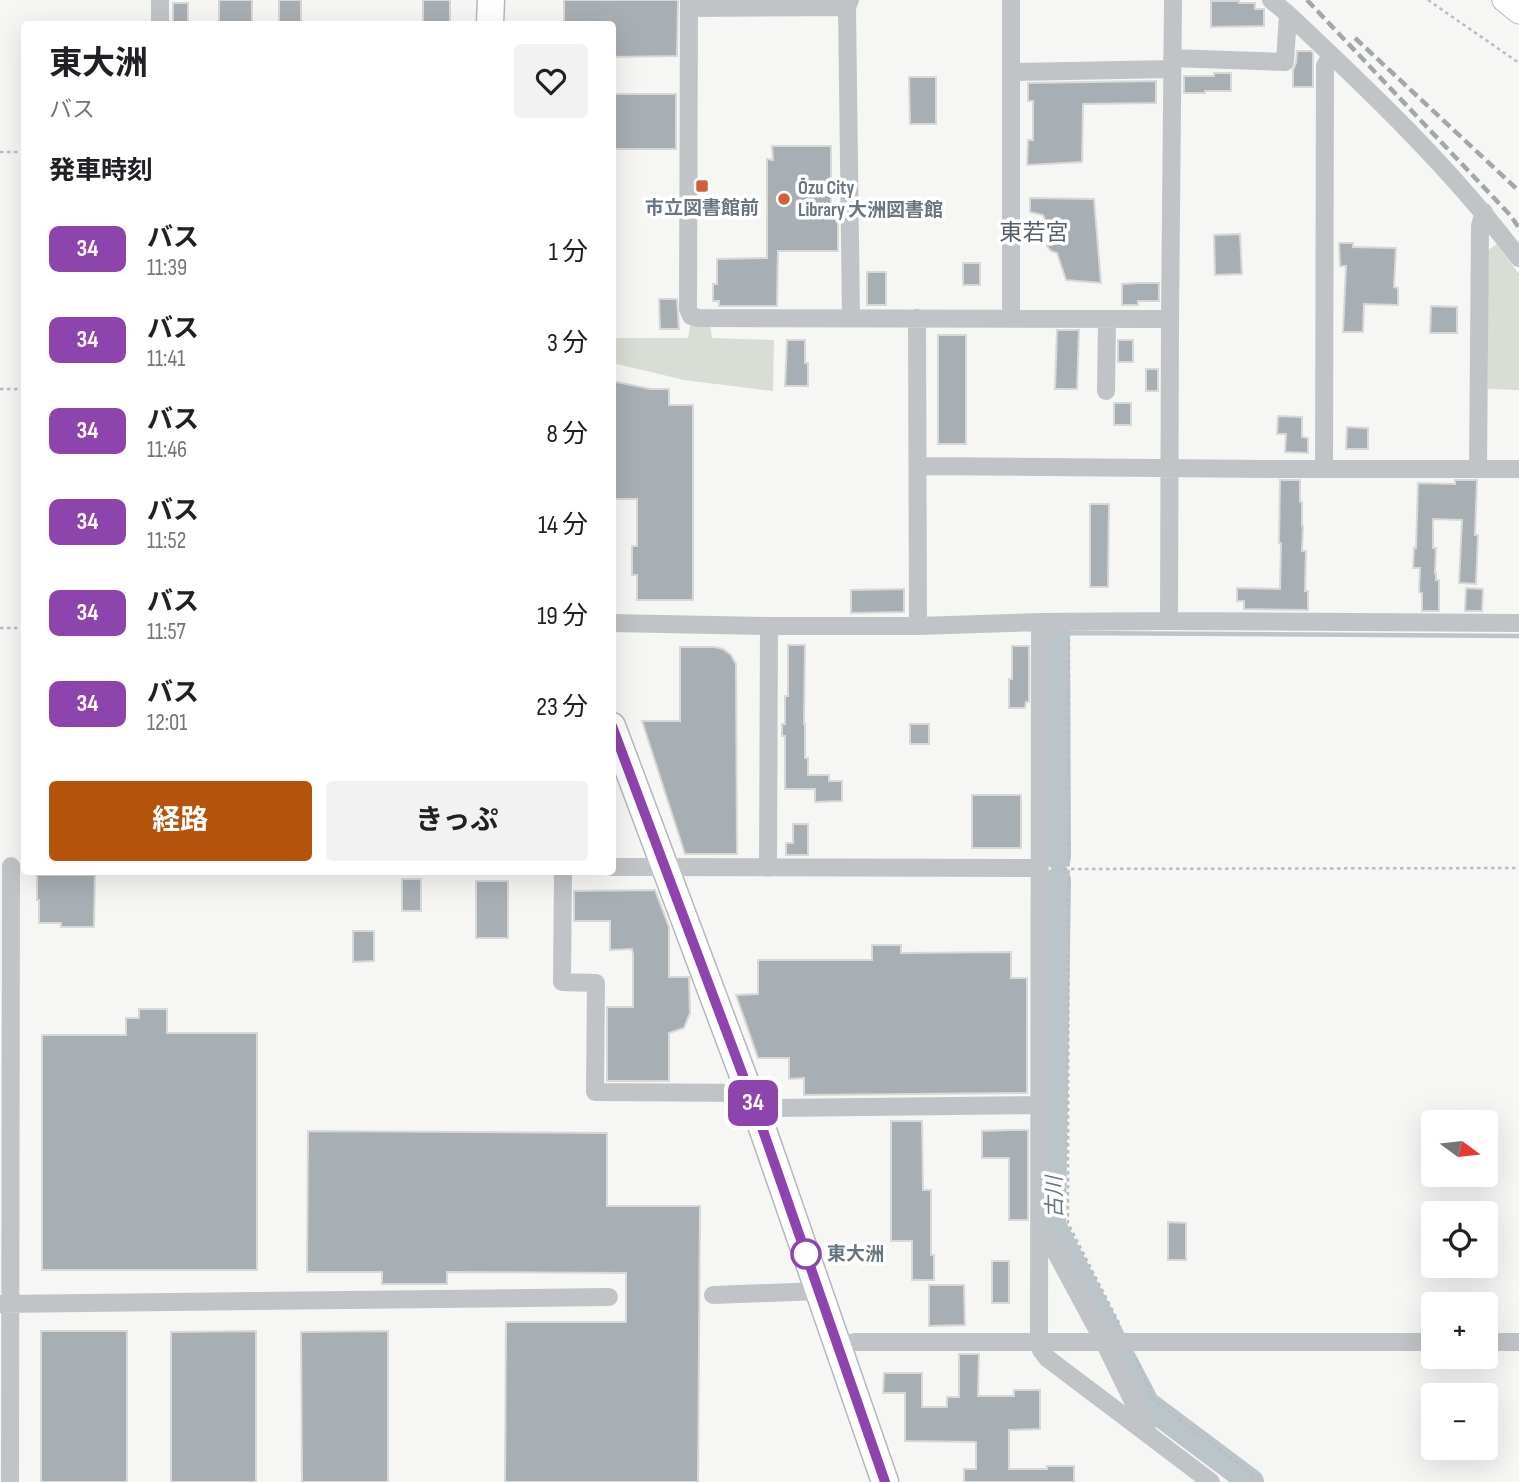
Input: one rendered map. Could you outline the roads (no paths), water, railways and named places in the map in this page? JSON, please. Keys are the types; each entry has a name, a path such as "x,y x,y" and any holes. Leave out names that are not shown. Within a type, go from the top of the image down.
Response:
{"highway":[{"path":"489,21 491,0"},
{"path":"616,737 753,1103 885,1482"}],"main road":[{"path":"1503,0 1519,12"}],"street":[{"path":"160,0 160,21"},
{"path":"1011,0 1011,318"},
{"path":"1169,621 1173,0"},
{"path":"1270,0 1399,120 1484,212 1519,258"},
{"path":"851,317 849,4 689,4 688,309 691,316 699,318 1170,318"},
{"path":"1011,72 1172,64 1284,62 1289,15"},
{"path":"1324,469 1325,66 1331,55"},
{"path":"1478,469 1480,226 1484,212"},
{"path":"917,318 918,626"},
{"path":"1106,391 1107,319"},
{"path":"918,466 1519,469"},
{"path":"616,623 918,626 1169,621 1519,623"},
{"path":"1040,622 1039,1342 1047,1358 1211,1482"},
{"path":"768,868 769,626"},
{"path":"10,1482 5,1304 12,866"},
{"path":"616,867 1039,868"},
{"path":"563,875 562,982 596,983 595,1092 753,1103 775,1108 1039,1105"},
{"path":"1039,1222 1104,1342 1149,1434"},
{"path":"713,1295 818,1291"},
{"path":"5,1304 609,1297"},
{"path":"839,1345 855,1342 1421,1342"},
{"path":"1498,1342 1519,1342"}],"waterway":[{"path":"1057,637 1071,633 1519,636"},
{"name":"古川","path":"1057,637 1058,857"},
{"name":"古川","path":"1058,880 1053,1225 1147,1404 1251,1482"}],"railway":[{"path":"1307,0 1511,216 1519,228"},
{"path":"1355,38 1519,191"}],"place":[{"name":"市立図書館前","path":"702,186"},
{"name":"Ōzu City Library 大洲図書館","path":"784,199"},
{"name":"東大洲","path":"806,1254"}],"district":[{"name":"東若宮","path":"1034,233"}]}
